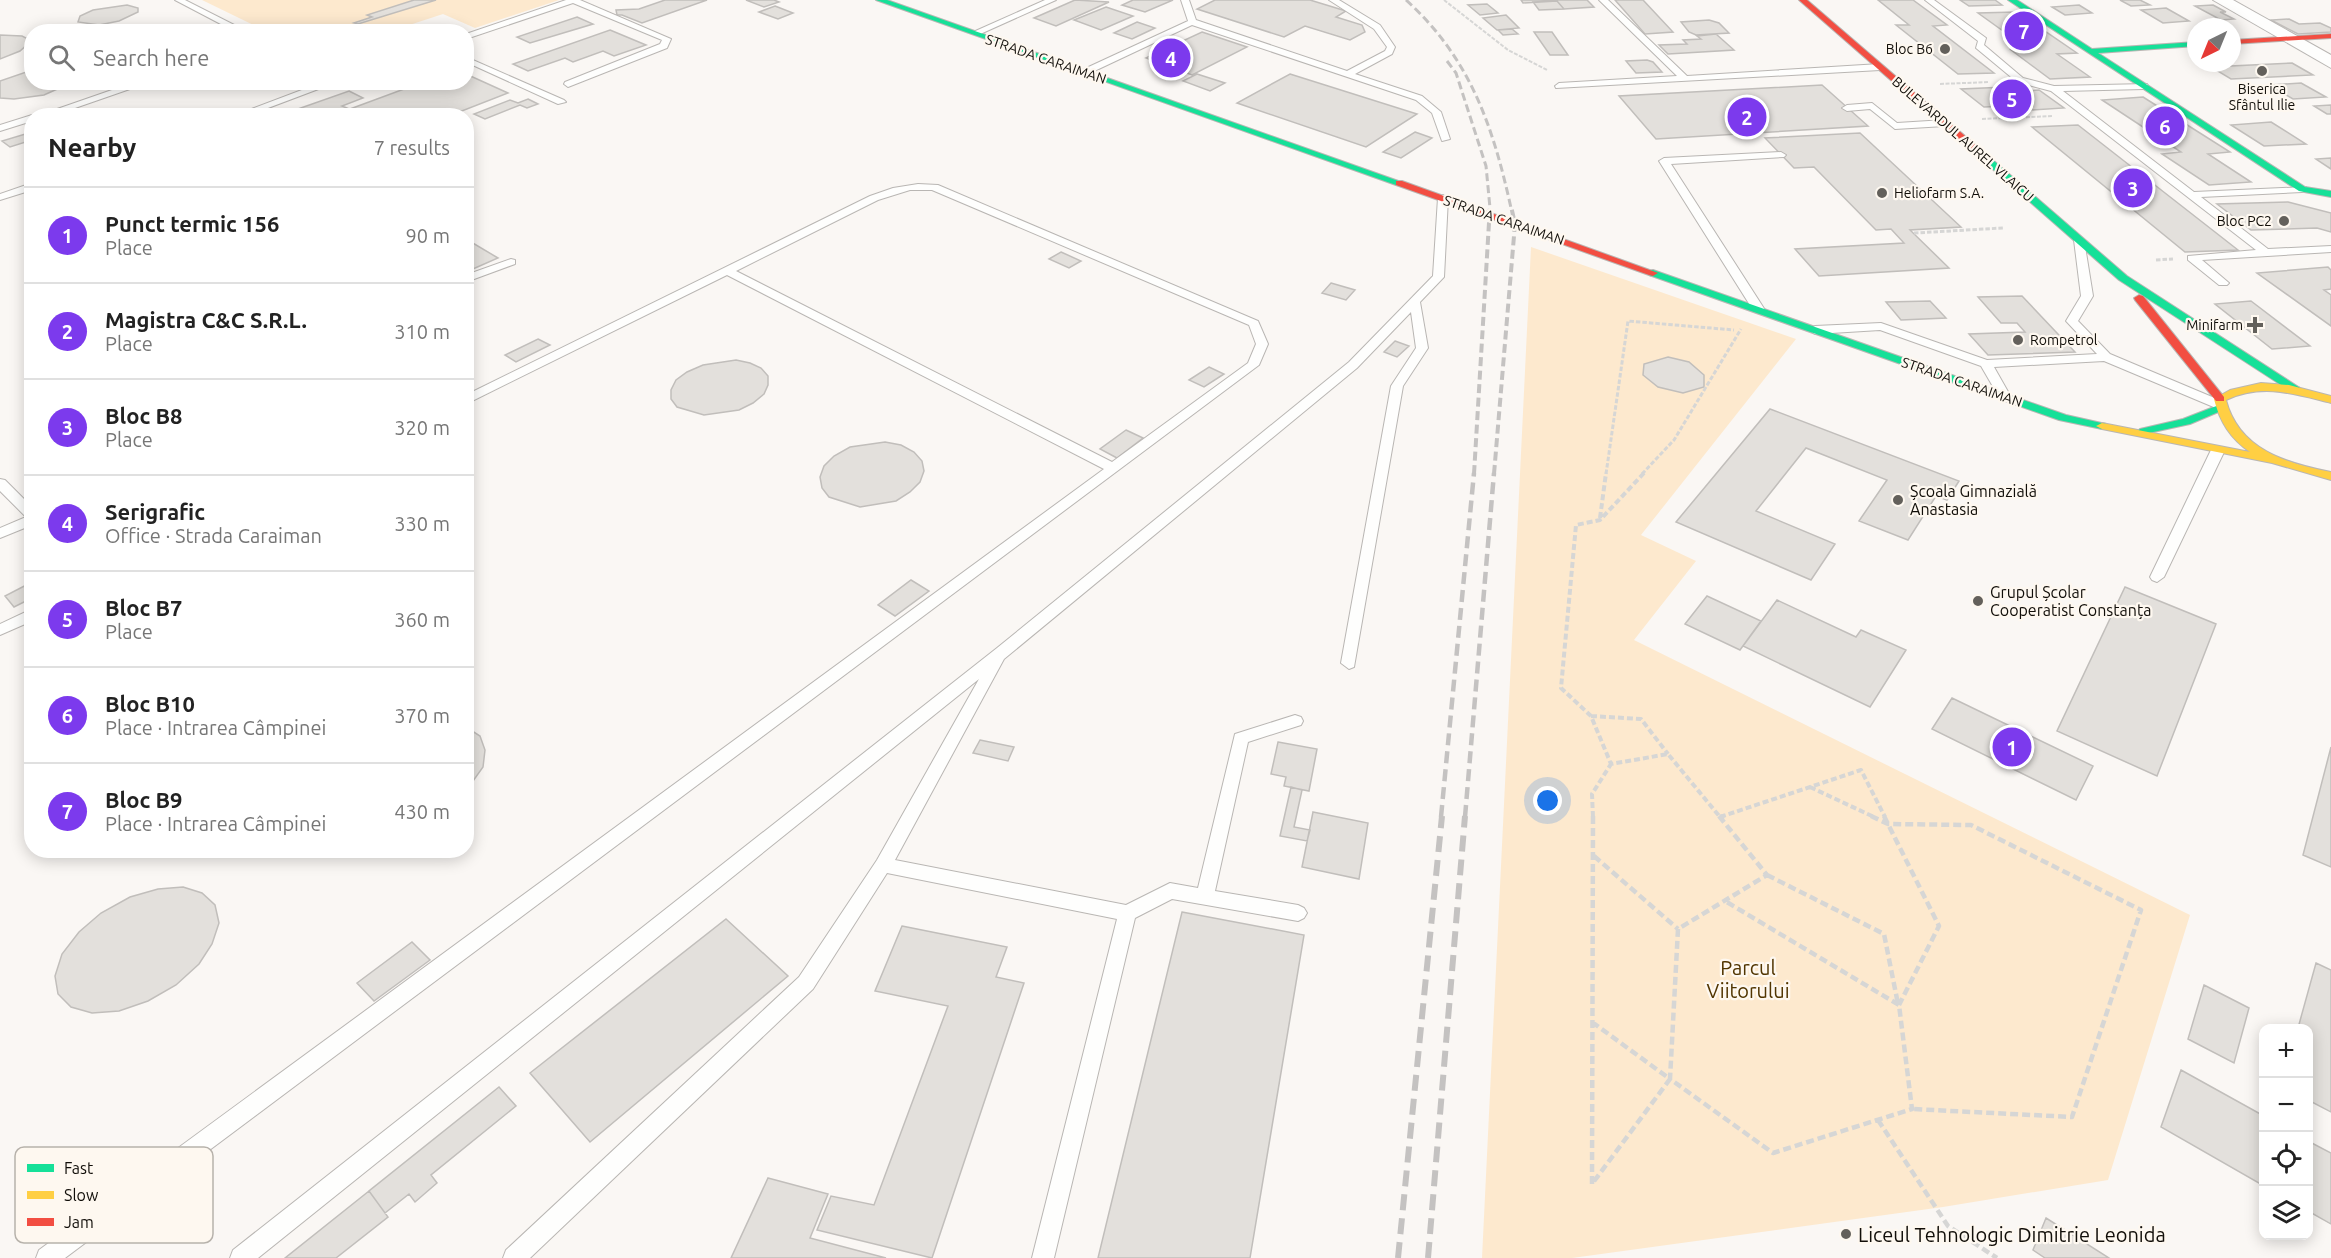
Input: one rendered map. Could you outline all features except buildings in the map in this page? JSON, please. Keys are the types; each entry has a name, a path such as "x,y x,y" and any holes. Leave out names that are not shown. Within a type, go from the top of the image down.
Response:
{"street":[{"name":"STRADA CARAIMAN","path":"880,0 2063,418 2279,461"},
{"name":"BULEVARDUL AUREL VLAICU","path":"1803,0 2123,278 2296,390"},
{"path":"2012,0 2302,189 2330,194"},
{"path":"2221,0 2331,63"},
{"path":"2241,42 2331,36"},
{"path":"2090,51 2187,46"},
{"name":"BULEVARDUL AUREL VLAICU","path":"2123,278 2220,404 2221,417 2232,433 2250,446 2279,461"},
{"name":"STRADA CARAIMAN","path":"2130,433 2186,422 2220,404 2232,390 2262,386 2296,390"},
{"path":"2296,390 2331,400"},
{"path":"2279,461 2328,477"}],"lane":[{"path":"179,0 228,24"},
{"path":"474,34 573,0 667,39 664,46 568,84"},
{"path":"975,33 1052,0"},
{"path":"1185,0 1192,22"},
{"path":"1333,0 1377,27 1391,47 1389,52 1348,74"},
{"path":"1603,0 1685,79"},
{"path":"1929,0 1983,40 1979,46 2020,80 2054,89 2144,86"},
{"path":"1085,72 1192,22 1419,98 1430,105 1441,120 1445,139"},
{"path":"474,63 561,102"},
{"path":"1559,86 1880,67"},
{"path":"2054,89 2266,252"},
{"path":"66,108 121,90"},
{"path":"260,108 310,90"},
{"path":"1847,108 1872,106 1895,126 1945,123"},
{"path":"0,128 24,120"},
{"path":"1759,310 1664,160 1781,155"},
{"path":"197,1147 1253,365 1262,344 1254,324 934,187 913,186 894,189 474,396"},
{"path":"0,197 24,189"},
{"path":"2190,195 2302,189"},
{"path":"241,1258 1002,652 1353,365 1438,277 1443,198"},
{"path":"2079,240 2087,296 2072,321 2106,357 2220,404"},
{"path":"2223,283 2192,258 2331,249"},
{"path":"474,276 511,262"},
{"path":"728,271 1113,468"},
{"path":"1349,663 1397,386 1422,348 1414,302"},
{"path":"1815,330 1881,326 1986,364 2106,357"},
{"path":"1986,364 2005,398"},
{"path":"2157,577 2218,450"},
{"path":"0,483 24,508"},
{"path":"0,533 24,521"},
{"path":"0,630 24,618"},
{"path":"514,1258 806,983 883,865 1002,652"},
{"path":"1205,897 1241,738 1295,721"},
{"path":"883,865 1127,913 1170,891 1298,913"},
{"path":"1043,1258 1127,913"},
{"path":"47,1258 67,1243"}],"path":[{"path":"1444,0 1508,50 1550,73 1559,86"},
{"path":"1939,84 2020,80"},
{"path":"1982,119 2086,114"},
{"path":"1914,233 2003,228"},
{"path":"1611,764 1591,716 1561,688 1576,525 1600,520 1674,440 1740,331 1744,305"},
{"path":"1600,520 1617,414 1628,321 1740,331"},
{"path":"1591,716 1641,718 1767,875 1884,934 1899,1005 1912,1109"},
{"path":"1668,754 1611,764 1592,794 1594,855 1592,1184 1670,1078 1678,929"},
{"path":"1720,817 1861,770 1939,926 1899,1005"},
{"path":"1592,1021 1773,1153 1912,1109 2072,1118 2141,910 1971,825 1888,824 1810,787"},
{"path":"1594,855 1678,929"},
{"path":"1678,929 1767,875"},
{"path":"1725,901 1899,1005"},
{"path":"1878,1120 1948,1226 1997,1258"}],"green space":[{"path":"202,0 559,0 475,28 474,24 466,24 443,14 412,24 252,24"},
{"name":"Parcul Viitorului","path":"1531,247 1796,339 1641,535 1696,561 1634,640 2190,915 2108,1180 1943,1207 1572,1258 1482,1258"}],"railway":[{"path":"1406,0 1447,45 1476,95 1496,149 1511,208"},
{"path":"1447,61 1456,73 1486,166 1490,207"},
{"path":"1494,474 1515,224 1511,206"},
{"path":"1474,474 1490,207"},
{"path":"1441,817 1474,473"},
{"path":"1465,817 1494,473"},
{"path":"1398,1258 1442,816"},
{"path":"1428,1258 1465,816"}],"traffic: fast":[{"path":"880,0 1399,183"},
{"path":"2012,0 2302,189 2331,194"},
{"path":"2090,51 2187,45"},
{"path":"1976,150 2123,278 2296,390"},
{"path":"1653,273 2063,418 2102,426"},
{"path":"2144,431 2186,422 2219,408"}],"traffic: slow":[{"path":"2331,400 2303,391 2275,387 2248,388 2220,399 2224,417 2233,431 2246,444 2278,462 2331,476"},
{"path":"2102,426 2279,461"}],"traffic: jam":[{"path":"1803,0 1976,150"},
{"path":"2241,41 2331,36"},
{"path":"1399,183 1653,273"},
{"path":"2139,298 2220,399"}],"place":[{"name":"Bloc B9","path":"2024,31"},
{"name":"Bloc B6","path":"1945,49"},
{"name":"Serigrafic","path":"1171,58"},
{"name":"Biserica Sfântul Ilie","path":"2262,71"},
{"name":"Bloc B7","path":"2012,99"},
{"name":"Magistra C&C S.R.L.","path":"1747,117"},
{"name":"Bloc B10","path":"2165,126"},
{"name":"Bloc B8","path":"2133,188"},
{"name":"Heliofarm S.A.","path":"1882,193"},
{"name":"Bloc PC2","path":"2284,221"},
{"name":"Minifarm","path":"2255,325"},
{"name":"Rompetrol","path":"2018,340"},
{"name":"Școala Gimnazială Anastasia","path":"1898,500"},
{"name":"Grupul Școlar Cooperatist Constanța","path":"1978,601"},
{"name":"Punct termic 156","path":"2012,747"},
{"name":"Liceul Tehnologic Dimitrie Leonida","path":"1846,1234"}]}
